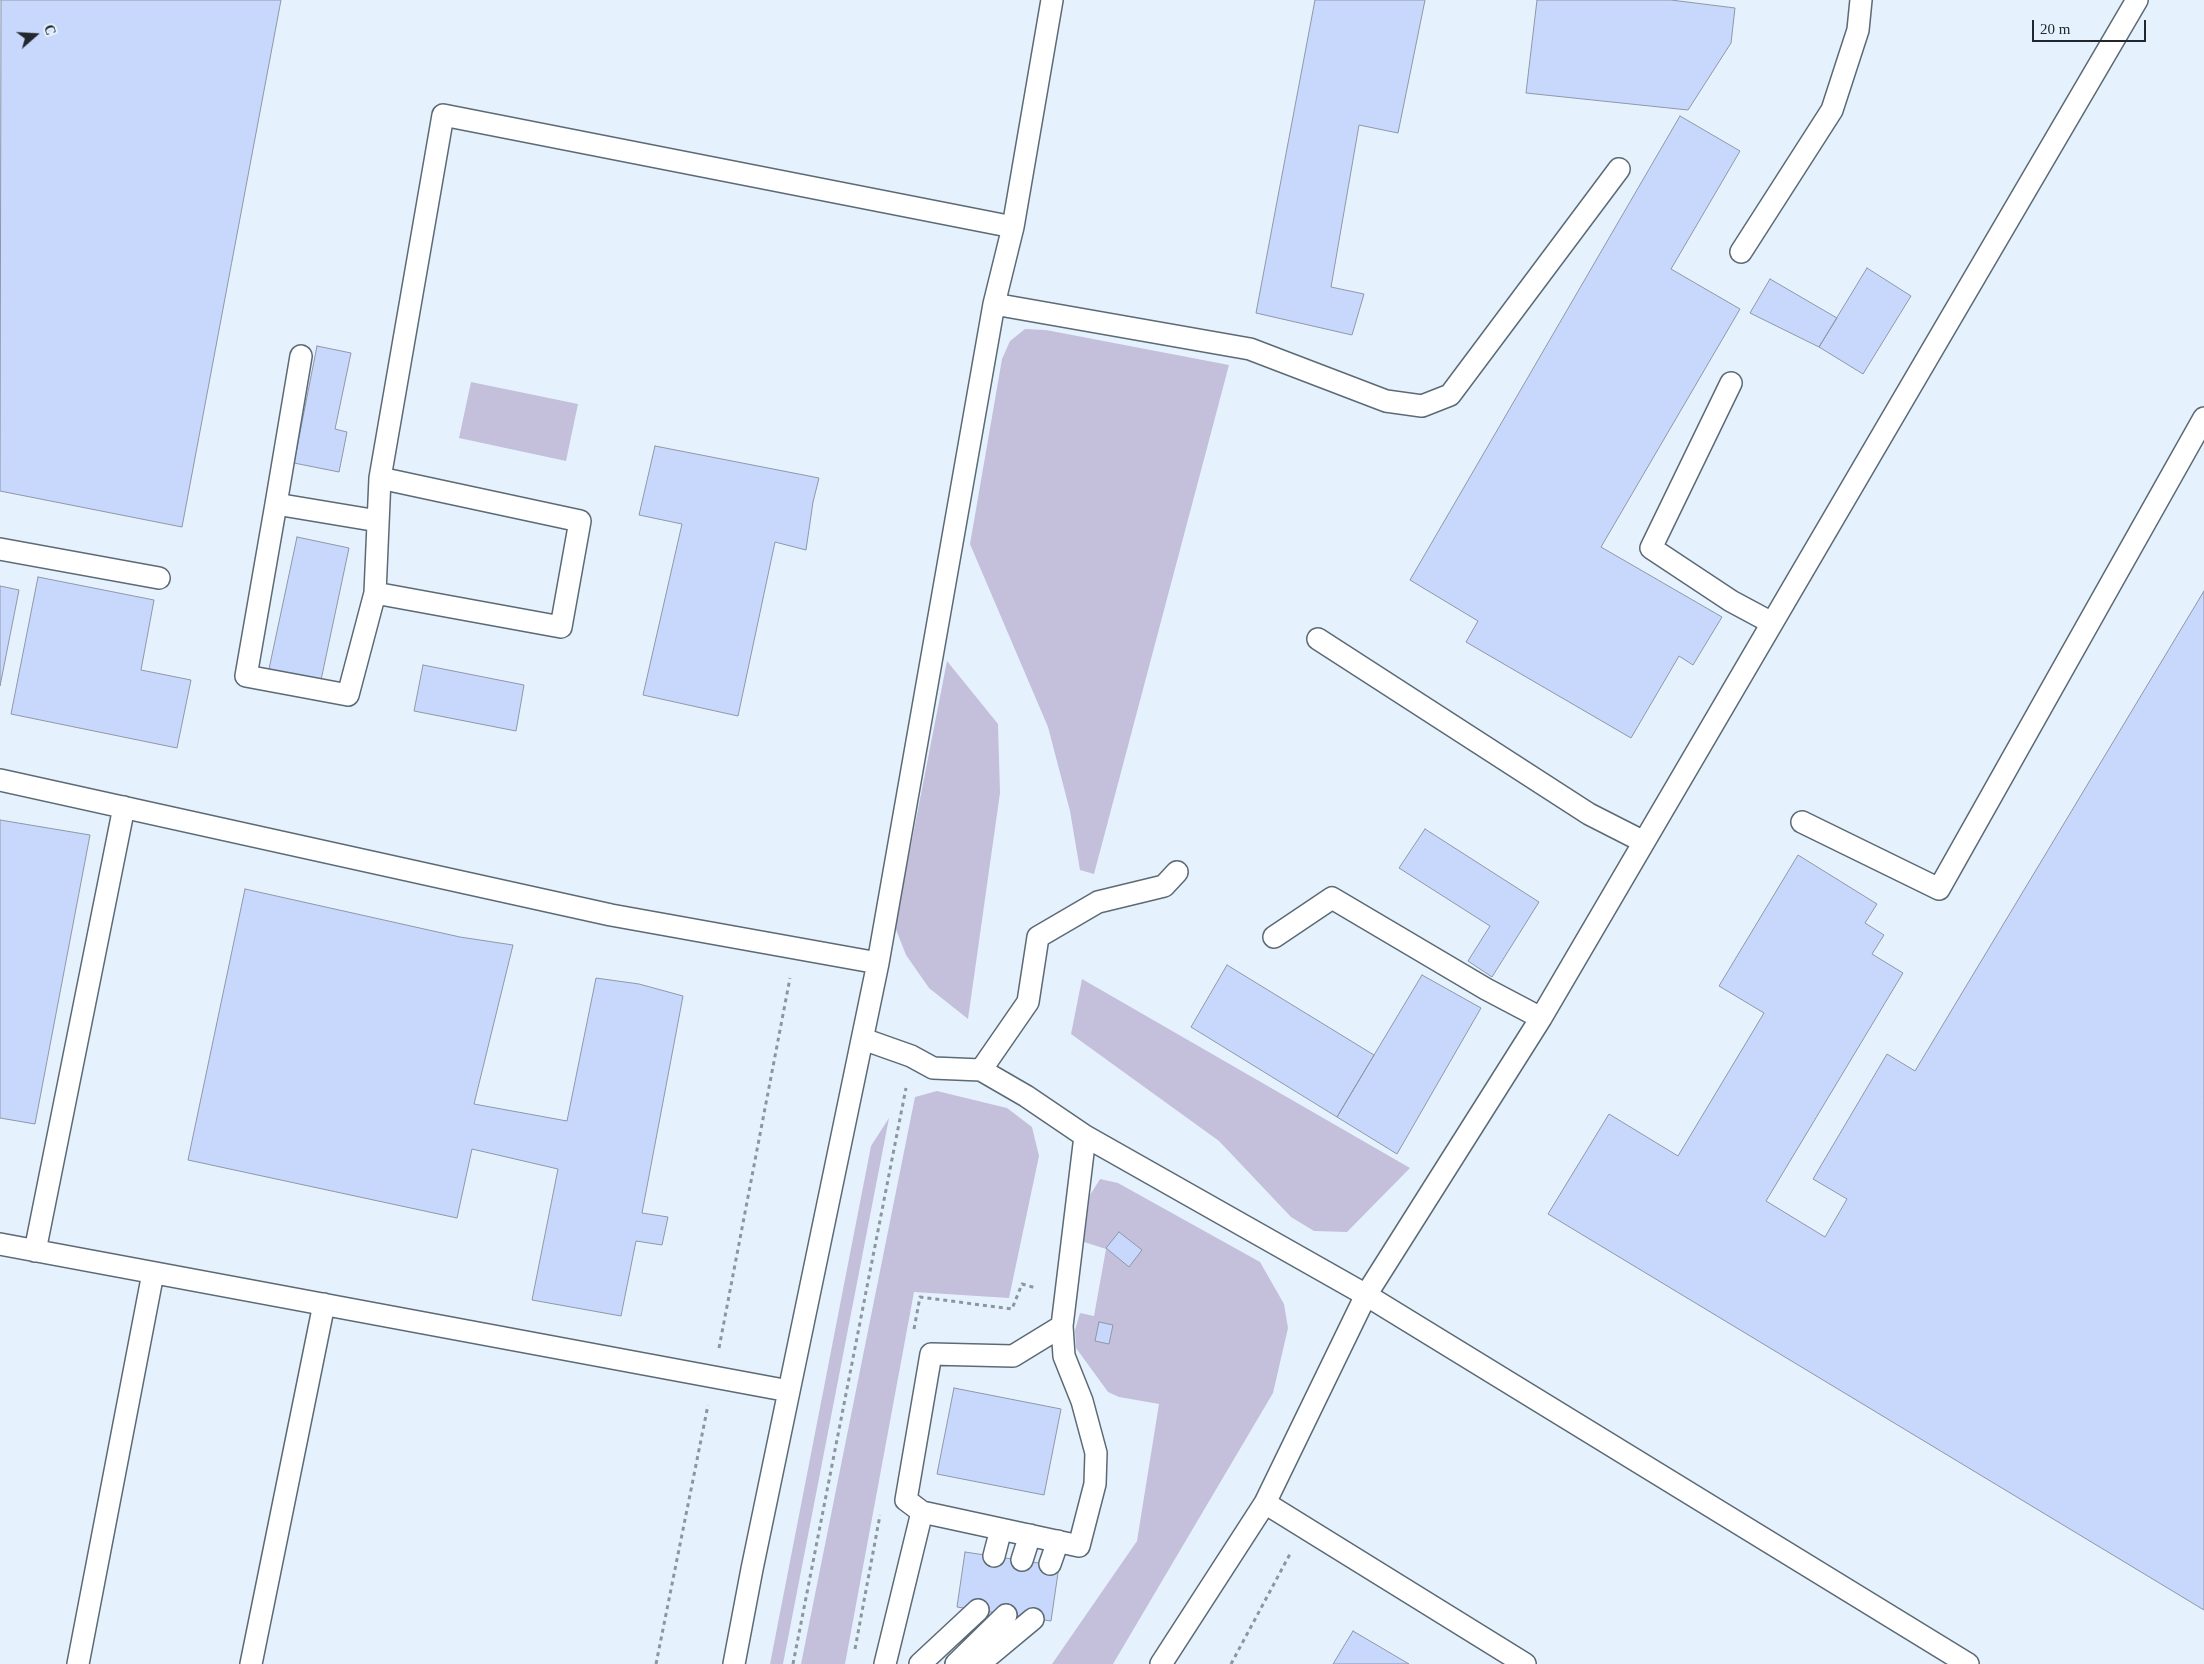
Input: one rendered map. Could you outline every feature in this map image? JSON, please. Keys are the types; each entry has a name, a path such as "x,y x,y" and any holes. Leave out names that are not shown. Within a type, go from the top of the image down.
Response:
{"lane":[{"path":"734,1664 878,963 994,304 1013,227 1052,0"},
{"path":"1741,252 1832,110 1858,30 1861,0"},
{"path":"1161,1664 1265,1503 1366,1295 1541,1018 2137,0"},
{"path":"301,356 246,676 348,695 375,593 380,478 443,115 1013,227"},
{"path":"994,304 1250,349 1386,401 1422,406 1450,395 1619,169"},
{"path":"1731,383 1651,548 1731,601 1772,624"},
{"path":"1802,822 1939,890 2204,418"},
{"path":"375,593 561,626 580,521 380,478"},
{"path":"276,504 378,522"},
{"path":"0,549 159,578"},
{"path":"1318,639 1589,814 1644,842"},
{"path":"0,780 611,914 878,963"},
{"path":"35,1251 124,807"},
{"path":"981,1070 1028,1002 1038,937 1098,902 1164,886 1177,872"},
{"path":"1274,937 1332,898 1486,989 1541,1018"},
{"path":"863,1039 911,1056 933,1068 981,1070 1026,1096 1085,1136 1366,1295 1968,1664"},
{"path":"1062,1326 1013,1356 931,1354 906,1500 922,1512 1079,1546 1095,1484 1096,1453 1082,1401 1064,1356 1062,1326 1085,1136"},
{"path":"0,1244 789,1390"},
{"path":"78,1664 153,1273"},
{"path":"251,1664 324,1304"},
{"path":"1265,1503 1525,1664"},
{"path":"885,1664 922,1512"},
{"path":"994,1556 1001,1529"},
{"path":"1022,1560 1030,1535"},
{"path":"1050,1564 1058,1541"},
{"path":"920,1664 978,1610"},
{"path":"956,1664 1006,1615"},
{"path":"979,1664 1033,1619"}],"path":[{"path":"656,1664 714,1376 796,948"},
{"path":"793,1664 911,1056"},
{"path":"1231,1664 1304,1527"}],"shaded area":[{"path":"1025,329 1046,330 1229,365 1094,874 1080,870 1070,811 1048,727 970,544 1002,359 1010,341"},
{"path":"471,382 578,404 566,461 459,438"},
{"path":"947,661 998,724 1000,793 968,1019 929,988 906,955 895,927"},
{"path":"1082,979 1410,1168 1347,1232 1314,1231 1291,1217 1219,1141 1071,1034"},
{"path":"937,1091 1007,1108 1032,1127 1039,1156 1009,1298 914,1292 845,1664 801,1664 915,1097"},
{"path":"889,1118 783,1664 770,1664 871,1146"},
{"path":"1100,1179 1118,1183 1260,1262 1284,1304 1288,1328 1273,1393 1113,1664 1052,1664 1137,1541 1159,1404 1119,1397 1108,1392 1076,1348 1075,1330 1080,1313 1094,1316 1106,1249 1084,1242 1090,1195"}],"building":[{"path":"1,0 281,0 182,527 0,491"},
{"path":"1315,0 1425,0 1398,133 1359,125 1331,287 1364,294 1352,335 1256,313"},
{"path":"1537,0 1671,0 1735,8 1731,43 1688,110 1526,93"},
{"path":"1680,116 1740,151 1671,269 1740,309 1601,547 1722,617 1693,665 1679,656 1631,738 1466,642 1478,621 1410,580"},
{"path":"1867,268 1911,296 1863,374 1819,347"},
{"path":"1770,279 1837,318 1819,347 1750,313"},
{"path":"317,346 351,353 335,429 347,432 339,472 294,463"},
{"path":"655,446 819,478 813,502 806,550 775,542 738,716 643,695 682,524 639,515"},
{"path":"297,537 349,548 321,680 269,669"},
{"path":"38,577 154,600 141,670 191,680 177,748 11,714"},
{"path":"0,586 19,590 0,686"},
{"path":"2204,591 2204,1610 1548,1214 1609,1114 1678,1156 1764,1013 1719,986 1798,855 1877,904 1865,923 1884,935 1872,954 1903,973 1766,1201 1825,1237 1847,1199 1813,1179 1887,1054 1915,1071"},
{"path":"423,665 524,685 516,731 414,711"},
{"path":"0,820 90,835 35,1124 0,1118"},
{"path":"1425,829 1539,902 1492,977 1468,961 1490,926 1399,868"},
{"path":"245,889 460,937 513,945 474,1104 567,1121 596,978 639,984 683,996 642,1213 668,1217 662,1245 636,1241 621,1316 532,1300 558,1169 472,1149 457,1218 188,1160"},
{"path":"1227,965 1374,1055 1337,1117 1191,1027"},
{"path":"1422,975 1481,1008 1397,1154 1337,1117"},
{"path":"1119,1232 1142,1250 1129,1267 1106,1248"},
{"path":"1099,1322 1113,1325 1109,1344 1095,1341"},
{"path":"954,1388 1061,1409 1044,1495 937,1474"},
{"path":"965,1552 1059,1566 1051,1621 957,1607"},
{"path":"1353,1631 1409,1664 1333,1664"}]}
